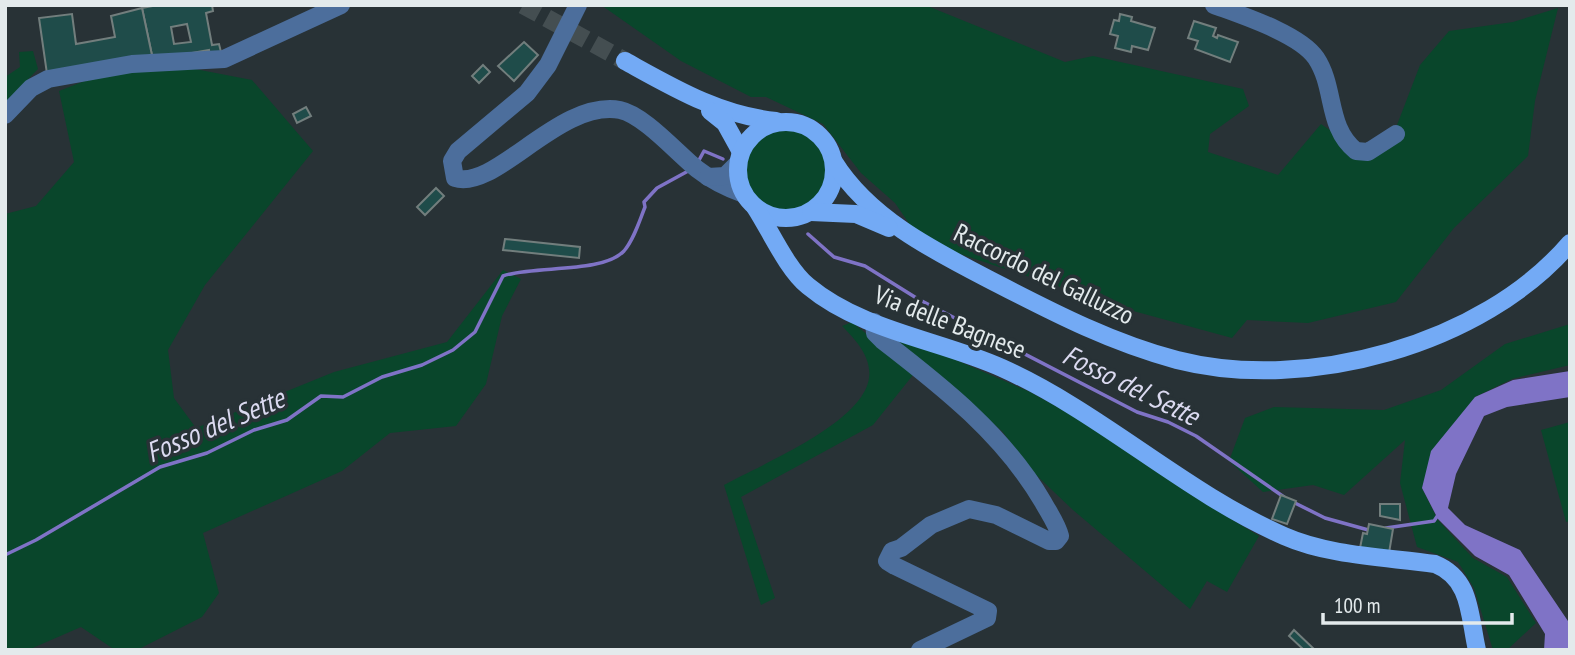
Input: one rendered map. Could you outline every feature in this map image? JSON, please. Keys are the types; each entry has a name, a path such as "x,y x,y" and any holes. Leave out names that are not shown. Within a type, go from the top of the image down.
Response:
{"main road":[{"path":"625,61 699,102 731,114 795,122 819,134 831,150 834,162 833,184 829,194 805,215 787,236 785,253"},
{"path":"699,102 725,123 739,158 738,176 750,201 771,216 805,215"},
{"path":"739,158 755,132 779,122"},
{"name":"Raccordo del Galluzzo","path":"834,162 850,186 869,205 921,241"},
{"name":"Via delle Bagnese","path":"750,201 808,287 874,322 960,351 1063,399 1210,496 1286,537 1327,547 1435,564 1448,569 1467,597 1477,650"},
{"name":"Raccordo del Galluzzo","path":"805,215 856,214 921,241 1076,324 1131,346 1180,360 1234,370 1307,369 1378,355 1451,331 1508,297 1557,258 1570,243"}],"street":[{"path":"5,115 31,88 48,79 132,64 224,59 341,5"},
{"path":"578,5 548,65 527,93 458,151 452,161 455,178 473,180 562,122 608,110 622,111 634,117 697,168 750,201"},
{"path":"1214,5 1255,20 1299,43 1315,56 1327,79 1338,131 1356,151 1368,152 1396,134"},
{"path":"697,168 725,176 739,158"},
{"path":"874,322 875,333 881,340 945,388 1005,448 1026,473 1060,536 1056,541 1049,541 996,515 969,509 931,525 901,548 892,551 887,561 895,566 988,611 987,618 920,650"}],"green space":[{"path":"601,5 925,5 1065,62 1093,56 1243,89 1249,106 1210,134 1208,152 1278,175 1321,124 1368,156 1392,138 1420,65 1449,31 1513,22 1558,8 1535,101 1528,156 1454,228 1396,302 1308,323 1247,320 1232,338 1126,309 921,241 895,203 861,173 823,124 766,97 751,97 681,61"},
{"path":"33,51 38,69 5,103 5,77 20,67 19,52"},
{"path":"195,69 252,80 313,151 205,285 168,350 174,398 196,428 334,372 447,342 503,270 521,279 502,316 486,384 456,426 390,433 342,471 203,533 219,593 202,617 137,650 115,650 81,627 28,650 5,650 5,214 36,206 74,162 59,91 110,71"},
{"path":"778,130 794,130 815,141 826,162 826,178 815,199 794,210 778,210 764,204 752,192 746,178 746,162 752,148 764,136"},
{"path":"852,322 869,336 898,335 1030,392 1097,429 1190,494 1259,536 1227,592 1207,581 1190,609 1073,510 1034,473 1002,431 927,368 913,375 873,425 741,497 775,598 761,605 724,485 785,454 831,426 863,395 869,378 868,363 857,343 842,326"},
{"path":"1570,324 1570,365 1512,379 1475,397 1422,488 1438,520 1473,558 1507,577 1536,623 1507,650 1493,650 1474,588 1458,562 1417,547 1400,483 1405,440 1344,495 1313,485 1263,492 1229,461 1245,418 1274,407 1384,410 1441,390 1505,344"},
{"path":"1570,422 1570,521 1566,522 1541,430"}],"shaded area":[{"path":"1570,371 1570,397 1507,407 1484,416 1456,474 1448,508 1465,525 1520,550 1570,624 1570,650 1544,650 1545,634 1509,575 1475,556 1438,519 1422,488 1431,451 1475,397 1513,380"}],"building":[{"path":"158,5 212,5 213,11 206,13 212,45 219,44 222,56 210,59 209,50 153,60 142,8","holes":["187,24 191,42 174,44 171,27"]},
{"path":"142,8 153,60 47,74 39,18 72,14 76,44 115,37 111,16"},
{"path":"1120,14 1132,17 1131,21 1155,28 1148,50 1132,46 1131,52 1115,48 1118,36 1110,34 1114,20 1119,21"},
{"path":"1194,21 1216,28 1213,36 1217,38 1218,35 1238,42 1230,62 1195,49 1198,41 1188,38"},
{"path":"524,42 538,55 514,81 498,66"},
{"path":"483,65 490,72 479,83 472,76"},
{"path":"306,107 311,116 297,123 293,114"},
{"path":"436,188 444,196 425,215 417,207"},
{"path":"505,239 580,247 579,258 503,250"},
{"path":"1281,495 1296,501 1287,524 1272,519"},
{"path":"1380,504 1400,504 1400,520 1380,516"},
{"path":"1369,524 1393,529 1389,553 1360,548 1363,533 1367,534"},
{"path":"1294,630 1315,650 1304,650 1289,636"}],"waterway":[{"name":"Fosso del Sette","path":"698,162 704,151 723,159"},
{"name":"Fosso del Sette","path":"5,555 36,540 160,467 207,453 254,430 287,420 321,396 343,397 382,377 422,365 453,350 475,332 503,276 584,266 614,258 624,251 631,241 645,207 644,202 657,188 690,170"},
{"name":"Fosso del Sette","path":"808,234 834,257 865,266 918,299 1137,412 1168,422 1196,436 1284,497"},
{"name":"Fosso del Sette","path":"1291,501 1325,518 1372,531"},
{"name":"Fosso del Sette","path":"1386,528 1434,521 1438,515"}],"tunnel":[{"path":"523,5 625,61"}]}
